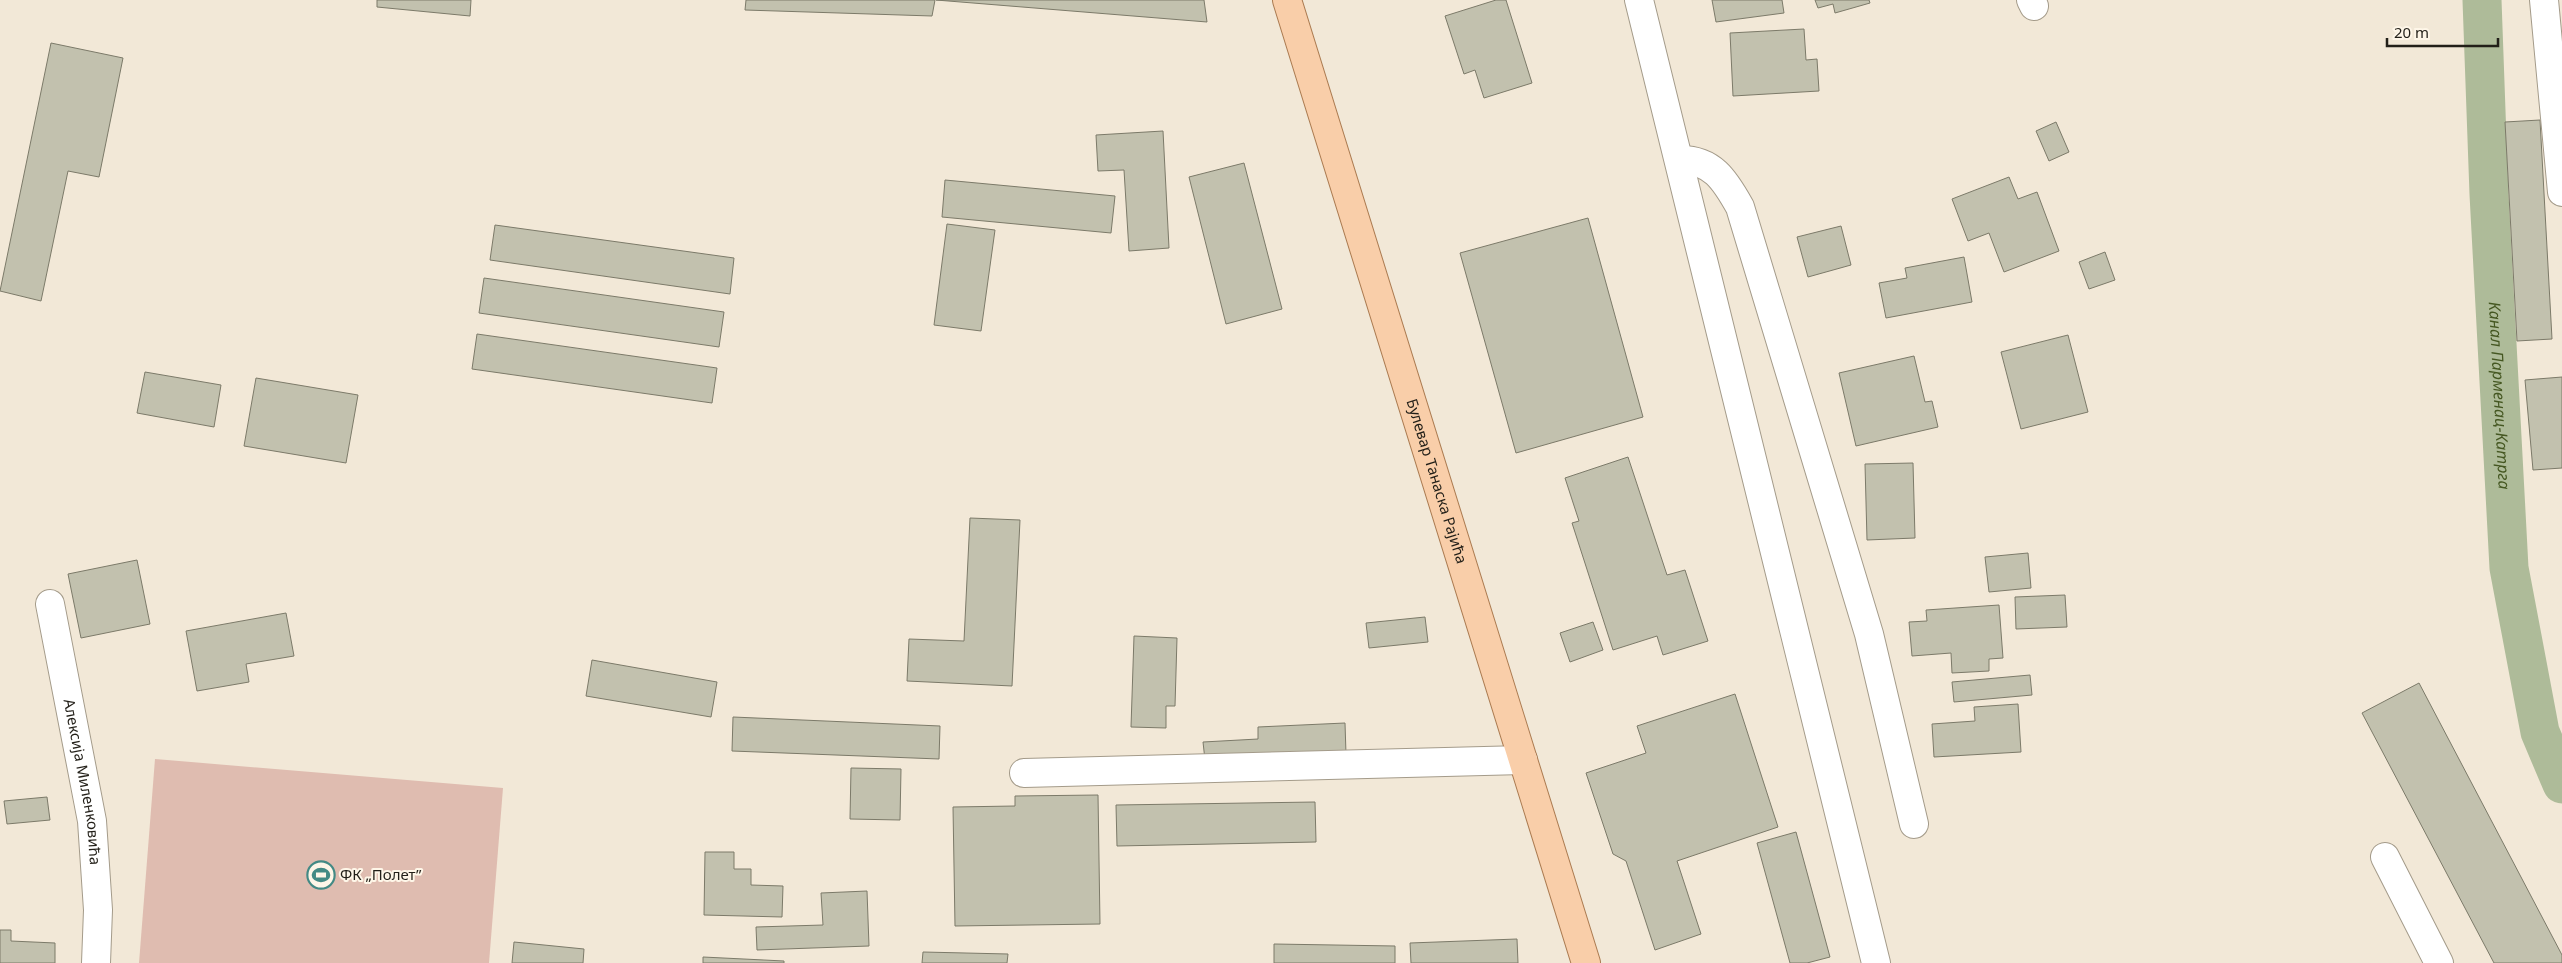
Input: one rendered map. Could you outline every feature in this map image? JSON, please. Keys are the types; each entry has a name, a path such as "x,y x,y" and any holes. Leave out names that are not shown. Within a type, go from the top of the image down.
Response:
{"main road":[{"name":"Булевар Танаска Рајића","path":"1287,0 1586,963"}],"street":[{"path":"1639,0 1876,963"},
{"path":"2544,0 2562,192"},
{"path":"1678,160 1699,161 1711,168 1732,191 1740,207 1869,634 1914,824"},
{"name":"Алексија Миленковића","path":"50,604 92,821 98,910 96,963"},
{"path":"1024,773 1523,760"},
{"path":"2385,858 2438,963"}],"shaded area":[{"name":"ФК „Полет”","path":"155,759 503,788 489,963 139,963"}],"building":[{"path":"377,0 471,0 470,16 377,7"},
{"path":"746,0 935,0 932,16 745,10"},
{"path":"936,0 1204,0 1207,22"},
{"path":"1496,0 1506,0 1532,83 1484,98 1475,70 1464,74 1445,16"},
{"path":"1712,0 1782,0 1784,13 1716,22"},
{"path":"1815,0 1869,0 1870,3 1835,13 1833,4 1818,8"},
{"path":"1804,29 1806,60 1817,59 1819,91 1733,96 1730,33"},
{"path":"51,43 123,58 99,177 68,171 41,301 0,291"},
{"path":"2540,120 2552,339 2517,341 2505,122"},
{"path":"2056,122 2069,152 2049,161 2036,131"},
{"path":"1163,131 1169,248 1129,251 1124,170 1098,171 1096,135"},
{"path":"1244,163 1282,309 1226,324 1189,177"},
{"path":"2009,177 2018,199 2037,192 2059,251 2004,272 1989,233 1968,241 1952,199"},
{"path":"945,180 1115,196 1111,233 942,217"},
{"path":"1588,218 1643,417 1516,453 1460,253"},
{"path":"947,224 995,230 981,331 934,325"},
{"path":"495,225 734,258 730,294 490,260"},
{"path":"1841,226 1851,265 1808,277 1797,237"},
{"path":"2105,252 2115,280 2089,289 2079,262"},
{"path":"1964,257 1972,302 1886,318 1879,283 1907,278 1905,268"},
{"path":"484,278 724,312 719,347 479,313"},
{"path":"477,334 717,368 712,403 472,369"},
{"path":"2068,335 2088,412 2021,429 2001,352"},
{"path":"1914,356 1925,402 1932,401 1938,427 1856,446 1839,373"},
{"path":"145,372 221,385 214,427 137,413"},
{"path":"2562,377 2562,468 2533,470 2525,380"},
{"path":"256,378 358,395 346,463 244,446"},
{"path":"1628,457 1667,575 1685,570 1708,641 1663,655 1657,636 1613,650 1572,523 1579,521 1565,478"},
{"path":"1913,463 1915,538 1867,540 1865,464"},
{"path":"970,518 1020,520 1012,686 907,681 909,639 964,641"},
{"path":"2028,553 2031,588 1989,592 1985,557"},
{"path":"137,560 150,624 81,638 68,574"},
{"path":"2065,595 2067,627 2016,629 2015,597"},
{"path":"1999,605 2003,658 1989,659 1989,671 1952,673 1951,653 1912,656 1909,622 1927,621 1926,610"},
{"path":"286,613 294,656 246,664 249,682 197,691 186,631"},
{"path":"1425,617 1428,642 1369,648 1366,623"},
{"path":"1593,622 1603,650 1570,662 1560,633"},
{"path":"1134,636 1177,638 1175,706 1166,706 1166,728 1131,727"},
{"path":"592,660 717,682 711,717 586,696"},
{"path":"2030,675 2032,695 1954,702 1952,682"},
{"path":"2419,683 2562,955 2562,963 2494,963 2362,713"},
{"path":"1735,694 1778,827 1677,861 1701,934 1655,950 1626,861 1613,854 1586,773 1646,753 1637,726"},
{"path":"2018,704 2021,752 1934,757 1932,724 1975,721 1974,707"},
{"path":"733,717 940,726 939,759 732,751"},
{"path":"1345,723 1346,754 1205,760 1203,742 1258,739 1258,727"},
{"path":"851,768 901,769 900,820 850,819"},
{"path":"1098,795 1100,924 955,926 953,807 1015,806 1015,796"},
{"path":"47,797 50,820 7,824 4,801"},
{"path":"1315,802 1316,842 1117,846 1116,805"},
{"path":"1796,832 1830,957 1807,963 1790,963 1757,843"},
{"path":"705,852 734,852 734,869 751,869 751,885 783,886 782,917 704,915"},
{"path":"867,891 869,946 757,950 756,927 823,925 821,893"},
{"path":"0,930 11,930 11,941 55,943 55,963 0,963"},
{"path":"1517,939 1518,963 1411,963 1410,943"},
{"path":"514,942 584,949 583,963 512,963"},
{"path":"1274,944 1395,946 1395,963 1274,963"},
{"path":"923,952 1008,954 1007,963 922,963"},
{"path":"703,957 784,961 784,963 703,963"}],"waterway":[{"name":"Канал Парменац-Катрга","path":"2482,0 2489,194 2509,568 2540,732 2562,784"}],"place":[{"name":"ФК „Полет”","path":"321,875"}]}
